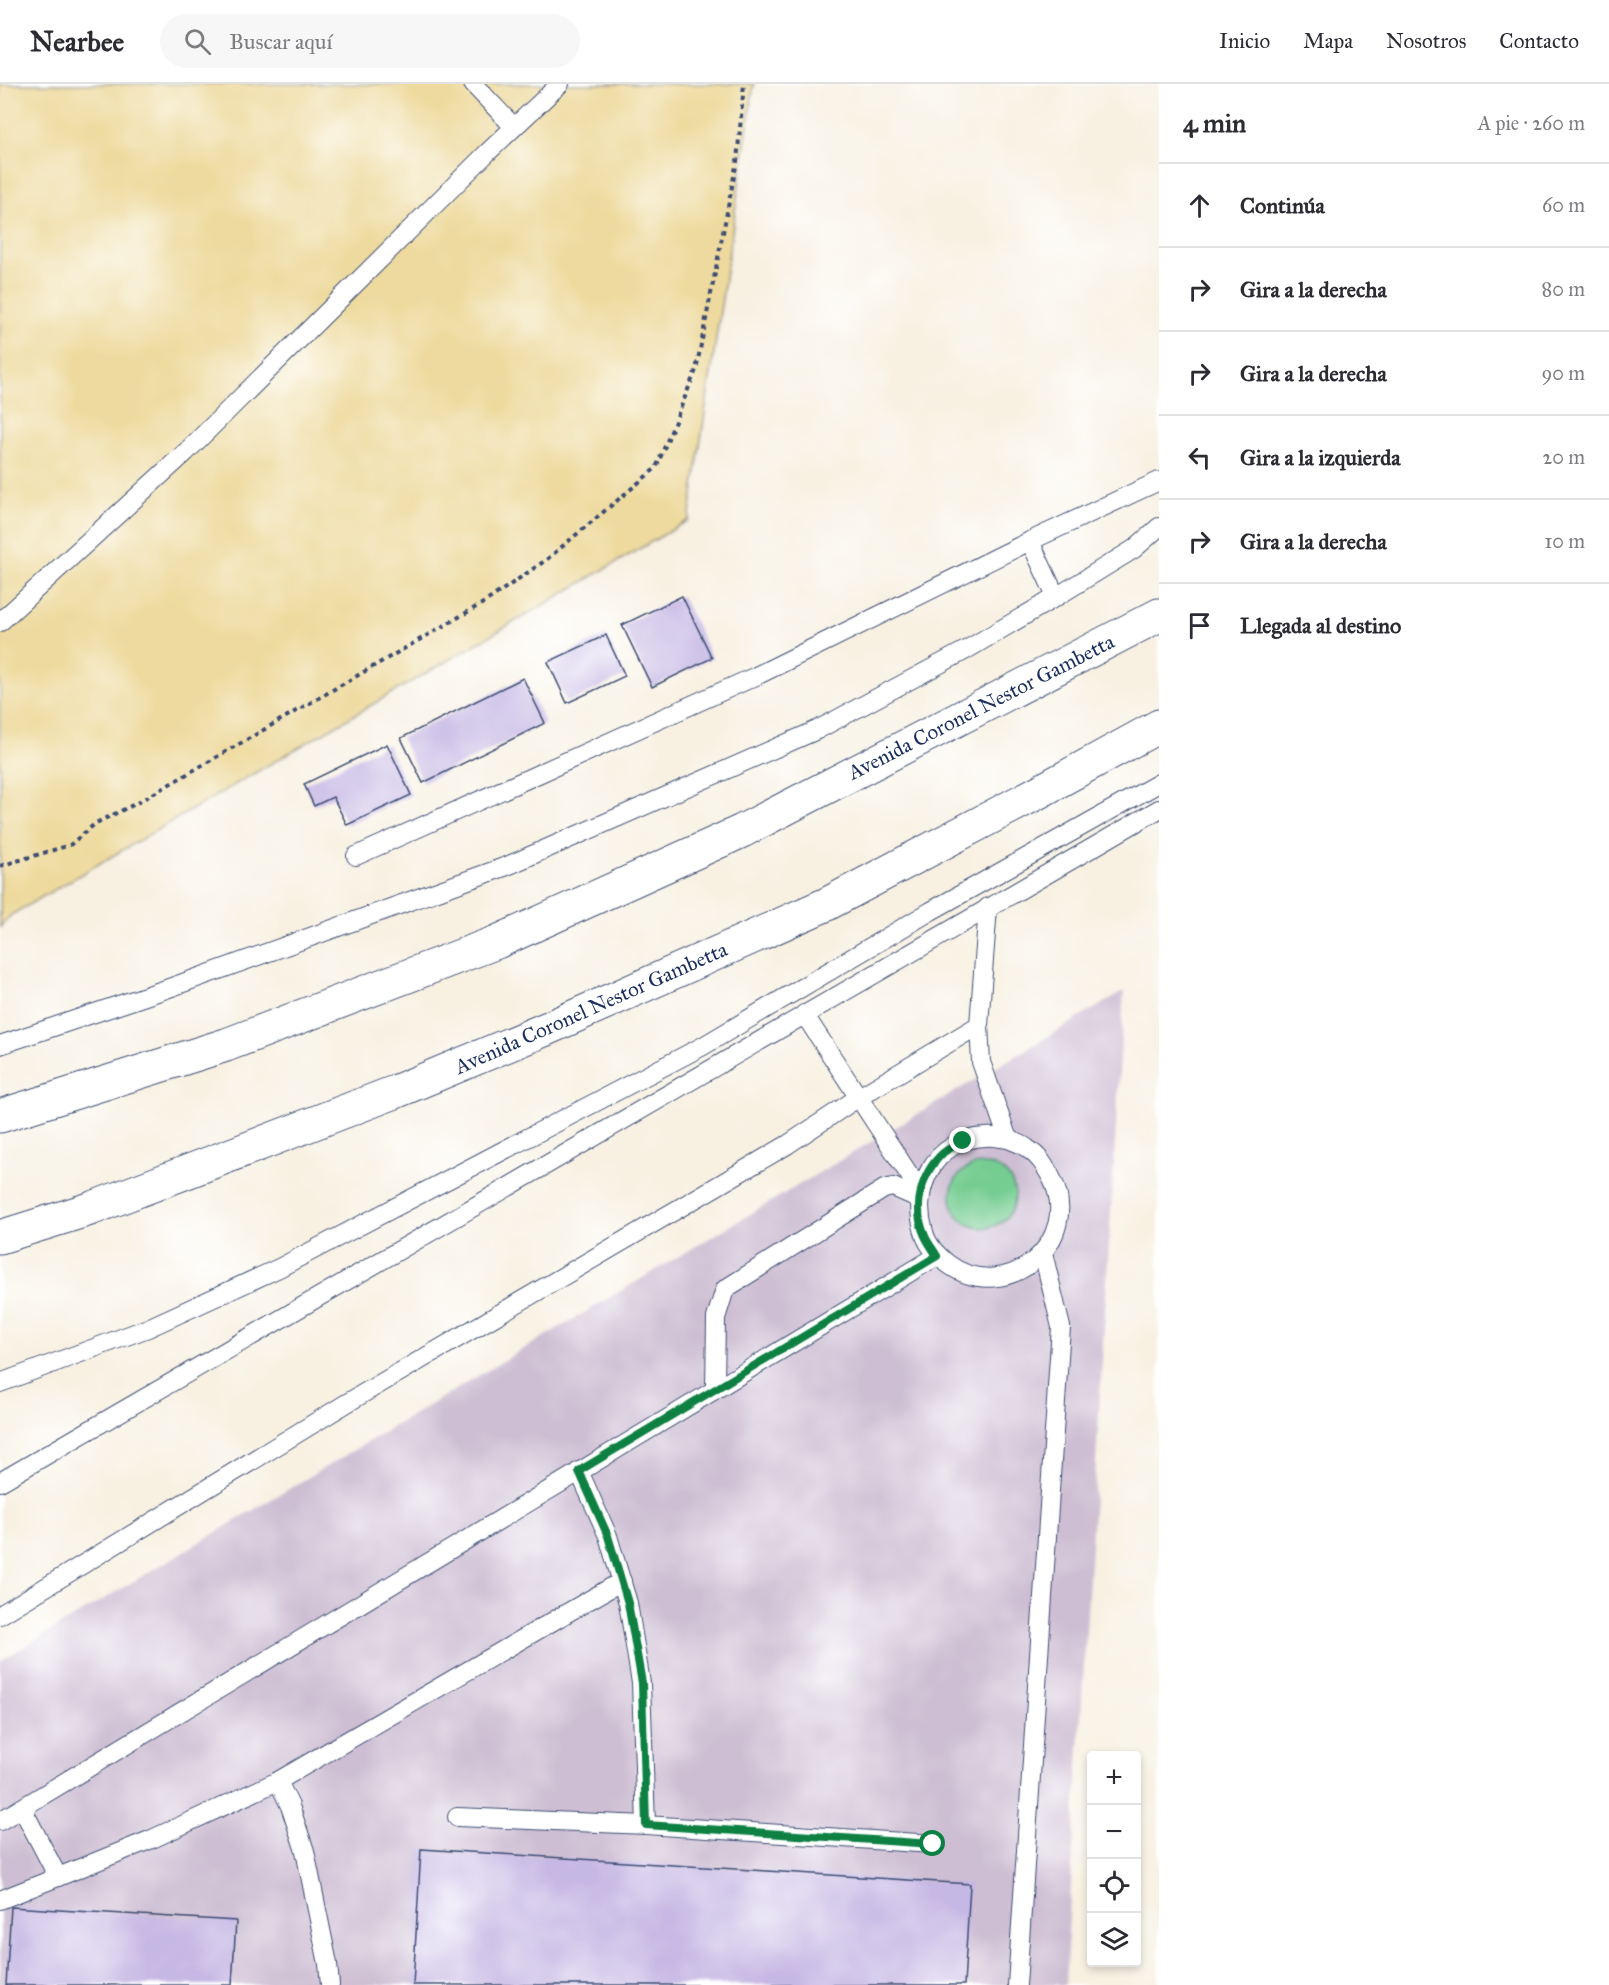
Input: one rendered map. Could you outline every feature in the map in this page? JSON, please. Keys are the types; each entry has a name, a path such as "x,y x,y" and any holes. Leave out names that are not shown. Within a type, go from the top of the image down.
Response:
{"highway":[{"name":"Avenida Coronel Nestor Gambetta","path":"0,1116 226,1045 497,942 742,831 1159,615"},
{"name":"Avenida Coronel Nestor Gambetta","path":"0,1237 90,1209 396,1092 546,1029 827,904 1025,800 1159,726"}],"lane":[{"path":"473,84 514,127"},
{"path":"0,622 186,452 560,84"},
{"path":"356,856 756,676 1030,541 1159,481"},
{"path":"0,1045 169,988 507,866 817,730 966,650 1056,597 1134,549 1159,527"},
{"path":"1030,541 1056,597"},
{"path":"0,1383 148,1328 279,1268 703,1046 931,911 1159,783"},
{"path":"0,1482 1159,809"},
{"path":"988,907 980,1025 981,1062 1008,1139"},
{"path":"804,1014 920,1195"},
{"path":"0,1615 357,1397 787,1145 859,1097 980,1025"},
{"path":"985,1137 1008,1139 1028,1148 1044,1164 1056,1185 1059,1209 1055,1232 1043,1253 1025,1268 1002,1277 979,1277 956,1270 937,1256 924,1235 919,1214 920,1195 929,1170 944,1153 953,1147 963,1141 985,1137"},
{"path":"715,1389 716,1318 725,1289 884,1189 893,1187 920,1195"},
{"path":"1017,1985 1061,1327 1043,1253"},
{"path":"0,1821 937,1256"},
{"path":"579,1471 608,1536 628,1603 642,1683 646,1825"},
{"path":"0,1900 133,1847 278,1781 622,1581"},
{"path":"278,1781 290,1806 305,1851 328,1964 330,1985"},
{"path":"22,1808 58,1877"},
{"path":"457,1817 646,1825 933,1844"}],"path":[{"path":"0,866 70,845 96,823 147,797 485,602 546,560 656,468 696,370 737,161 744,84"}],"shaded area":[{"path":"1124,991 1065,1985 0,1985 0,1661"}],"green space":[{"path":"983,1164 1006,1173 1015,1196 1006,1219 983,1228 960,1219 951,1196 960,1173"}],"sand":[{"path":"0,84 754,84 689,520 11,915 0,927"}],"building":[{"path":"682,596 712,658 652,687 622,625"},
{"path":"606,635 625,676 567,703 548,662"},
{"path":"523,678 545,723 423,783 401,738"},
{"path":"387,744 411,795 347,825 333,797 314,806 304,784"},
{"path":"421,1849 970,1884 964,1985 413,1985"},
{"path":"11,1907 236,1921 232,1985 6,1985"}],"route":[{"path":"933,1844 646,1825 642,1683 628,1603 608,1536 579,1471 937,1256 924,1235 919,1214 920,1191 929,1170 944,1153 963,1141"}]}
